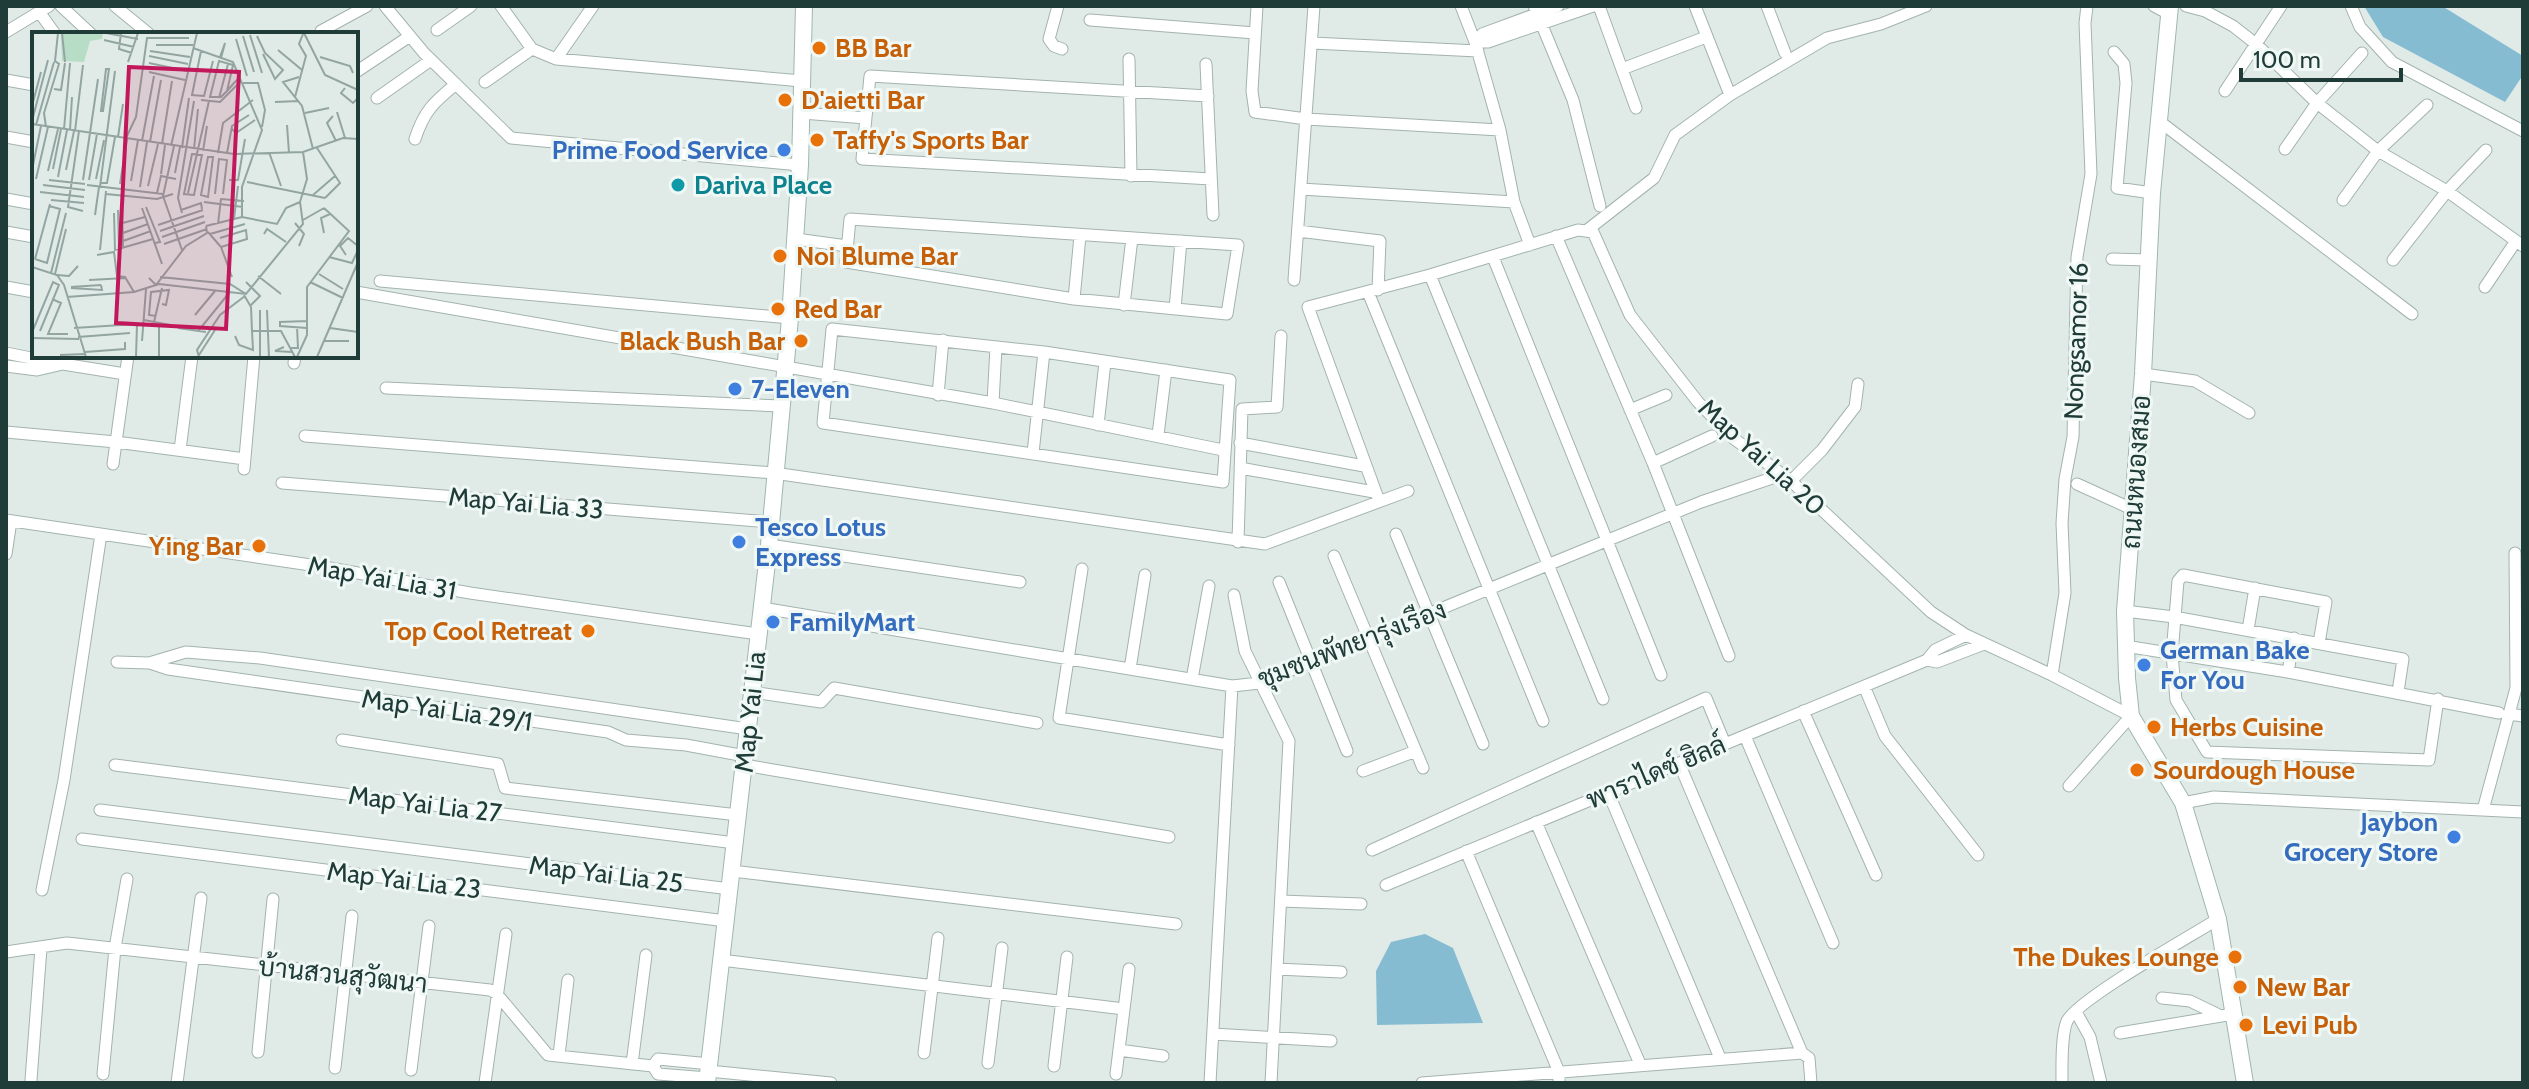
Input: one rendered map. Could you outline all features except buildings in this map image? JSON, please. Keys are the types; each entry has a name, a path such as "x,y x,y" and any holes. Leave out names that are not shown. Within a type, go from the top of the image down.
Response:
{"street":[{"path":"61,6 89,32"},
{"path":"115,6 147,32"},
{"path":"321,31 367,6"},
{"path":"385,6 431,60 511,138 800,165"},
{"path":"437,30 471,6"},
{"path":"501,6 532,49 556,59 802,81"},
{"path":"556,59 593,6"},
{"name":"Map Yai Lia","path":"708,1074 769,545 790,318 800,165 804,6"},
{"path":"1058,6 1049,39 1054,46 1062,49"},
{"path":"1257,6 1252,91 1255,112 1306,119 1500,130"},
{"path":"1294,280 1314,6"},
{"path":"1461,6 1477,46 1500,130 1514,202 1530,245"},
{"path":"1477,46 1482,34 1558,6"},
{"path":"1537,15 1596,6 1636,108"},
{"path":"1695,6 1730,95"},
{"path":"1767,6 1785,53"},
{"path":"1376,497 1308,307 1493,257 1556,236 1586,231 1654,178 1675,135 1730,95 1827,38 1881,24 1926,6"},
{"name":"Nongsamor 16","path":"2052,675 2065,593 2062,523 2065,479 2073,437 2077,257 2091,174 2087,6"},
{"path":"2186,6 2205,11 2233,26 2317,103 2378,151 2447,191 2519,244 2485,287"},
{"path":"2225,91 2281,6"},
{"path":"2351,6 2360,27 2392,62 2523,131"},
{"name":"ถนนหนองสมอ","path":"2164,9 2125,646 2131,716 2183,803 2218,919 2227,1015 2245,1083"},
{"path":"6,32 44,10 54,32"},
{"path":"1537,15 1573,100 1600,206"},
{"path":"1090,20 1255,33"},
{"path":"358,71 410,36"},
{"path":"1622,69 1706,37"},
{"path":"1312,43 1477,46"},
{"path":"485,82 532,49"},
{"path":"2114,52 2124,64 2126,83 2117,188 2152,193"},
{"path":"2285,149 2317,103 2362,53"},
{"path":"1129,59 1131,176"},
{"path":"377,98 431,60"},
{"path":"1206,64 1213,215"},
{"path":"1208,96 870,76 862,159 1211,179"},
{"path":"6,80 32,85"},
{"path":"415,139 424,115 456,84"},
{"path":"2343,200 2378,151 2427,105"},
{"path":"802,113 866,118"},
{"path":"2159,121 2412,314"},
{"path":"6,137 32,142"},
{"path":"2393,260 2447,191 2486,150"},
{"path":"1301,189 1514,202"},
{"path":"6,199 32,204"},
{"path":"850,219 1132,238 1238,245 1227,314 1074,299 846,262 850,219"},
{"path":"1298,231 1380,241 1373,291 1488,590 1543,721"},
{"name":"Map Yai Lia 20","path":"1586,231 1593,232 1630,315 1698,402 1733,438 1786,478 1928,609 1966,635 2131,716"},
{"path":"6,232 32,237"},
{"path":"1074,299 1080,236"},
{"path":"1556,236 1653,463 1729,656"},
{"path":"1124,305 1132,238"},
{"path":"796,239 847,246"},
{"path":"1175,309 1181,241"},
{"path":"1493,257 1661,675"},
{"path":"2112,259 2149,260"},
{"path":"1430,275 1603,699"},
{"path":"380,281 790,318"},
{"path":"6,287 32,292"},
{"path":"358,292 993,403 1223,450"},
{"path":"832,329 943,340 1230,380 1223,482 823,423 832,329"},
{"path":"1238,542 1242,409 1277,407 1281,336"},
{"path":"938,395 943,340"},
{"path":"993,403 996,347"},
{"path":"1033,453 1044,352"},
{"path":"6,353 125,374"},
{"path":"113,464 128,358"},
{"path":"180,450 192,358"},
{"path":"6,432 180,450 244,464 254,358"},
{"path":"1098,425 1105,362"},
{"path":"6,366 37,370 63,364"},
{"path":"1158,435 1166,370"},
{"path":"2143,374 2195,381 2249,413"},
{"path":"1786,478 1822,450 1855,407 1858,384"},
{"path":"386,388 781,406"},
{"path":"1630,410 1666,395"},
{"path":"305,436 774,473 1265,544 1376,497 1408,491"},
{"path":"1653,463 1712,436"},
{"path":"1240,443 1364,466"},
{"path":"1240,468 1376,497"},
{"name":"ชุมชนพัทยารุ่งเรือง","path":"762,608 1232,686 1260,683 1674,514 1786,478"},
{"name":"Map Yai Lia 33","path":"282,483 771,522"},
{"path":"2077,484 2132,509"},
{"path":"6,554 9,521"},
{"name":"Map Yai Lia 31","path":"9,521 324,567 470,593 758,634"},
{"path":"42,890 64,780 101,534"},
{"path":"1396,534 1483,744"},
{"path":"769,545 1020,582"},
{"path":"2483,810 2504,713 2516,688 2520,662 2519,577 2515,553"},
{"path":"1334,556 1423,768"},
{"path":"1082,569 1059,718 1229,745"},
{"path":"1130,669 1145,575"},
{"path":"2319,643 2326,602 2183,575 2178,581 2174,617 2172,654 2176,700 2207,752 2429,760 2438,699"},
{"path":"1279,582 1347,751"},
{"path":"1192,679 1209,586"},
{"path":"2248,630 2255,588"},
{"path":"1234,595 1245,651 1289,741 1271,1083"},
{"path":"2125,611 2174,617 2403,659 2398,692"},
{"name":"พาราไดซ์ ฮิลล์","path":"1386,885 1927,660 1935,650 1966,635"},
{"path":"2288,672 2294,638"},
{"name":"พาราไดซ์ ฮิลล์","path":"1927,660 1937,662 1984,644"},
{"path":"2125,646 2288,672 2523,716"},
{"path":"117,662 149,663 186,652 260,658 748,729"},
{"name":"Map Yai Lia 29/1","path":"149,663 168,669 608,732 626,740 686,745 744,760 1169,837"},
{"path":"1210,1083 1232,686"},
{"path":"1864,686 1885,736 1978,855"},
{"path":"752,692 821,702 834,688 1037,723"},
{"path":"1372,850 1706,698 1725,744"},
{"path":"1803,711 1876,875"},
{"path":"2069,786 2131,716"},
{"path":"1745,736 1833,943"},
{"path":"342,740 498,764 505,788 738,815"},
{"path":"1363,771 1416,751"},
{"path":"1679,763 1802,1053 1809,1058 1811,1083"},
{"name":"Map Yai Lia 27","path":"115,765 735,843"},
{"path":"1608,792 1720,1058"},
{"path":"2183,803 2214,797 2523,812"},
{"name":"Map Yai Lia 25","path":"100,810 730,889"},
{"path":"1536,822 1640,1064"},
{"name":"Map Yai Lia 23","path":"82,839 726,921"},
{"path":"1466,851 1559,1077"},
{"path":"732,871 1176,924"},
{"path":"103,1074 115,948 127,879"},
{"path":"177,1083 201,898"},
{"path":"258,1052 273,899"},
{"path":"1281,901 1361,904"},
{"path":"335,1068 352,916"},
{"path":"2062,1083 2061,1060 2068,1020 2091,998 2218,919"},
{"path":"411,1070 429,926"},
{"path":"485,1083 506,934"},
{"path":"924,1053 938,938"},
{"name":"บ้านสวนสุวัฒนา","path":"6,952 67,943 496,993"},
{"path":"31,1080 41,948"},
{"path":"988,1063 1002,948"},
{"path":"632,1064 646,955"},
{"path":"1054,1066 1067,957"},
{"path":"721,960 1124,1009"},
{"path":"1116,1074 1129,969"},
{"path":"1277,969 1341,972"},
{"path":"559,1055 568,980"},
{"path":"496,993 548,1055 653,1066 658,1059 708,1074 831,1083"},
{"path":"2162,998 2190,1001 2227,1015"},
{"path":"2076,1012 2090,1037 2101,1083"},
{"path":"2120,1033 2227,1015"},
{"path":"1213,1034 1331,1041"},
{"path":"1119,1050 1163,1056"},
{"path":"1422,1083 1559,1077 1640,1064 1802,1053"}],"water":[{"path":"2364,6 2442,6 2523,56 2523,75 2505,102 2383,37"},
{"path":"1425,934 1453,948 1483,1023 1377,1025 1376,971 1391,942"}],"place":[{"name":"BB Bar","path":"819,48"},
{"name":"D'aietti Bar","path":"785,100"},
{"name":"Taffy's Sports Bar","path":"817,140"},
{"name":"Prime Food Service","path":"784,150"},
{"name":"Dariva Place","path":"678,185"},
{"name":"Noi Blume Bar","path":"780,256"},
{"name":"Red Bar","path":"778,309"},
{"name":"Black Bush Bar","path":"801,341"},
{"name":"7-Eleven","path":"735,389"},
{"name":"Tesco Lotus Express","path":"739,542"},
{"name":"Ying Bar","path":"259,546"},
{"name":"FamilyMart","path":"773,622"},
{"name":"Top Cool Retreat","path":"588,631"},
{"name":"German Bake For You","path":"2144,665"},
{"name":"Herbs Cuisine","path":"2154,727"},
{"name":"Sourdough House","path":"2137,770"},
{"name":"Jaybon Grocery Store","path":"2454,837"},
{"name":"The Dukes Lounge","path":"2235,957"},
{"name":"New Bar","path":"2240,987"},
{"name":"Levi Pub","path":"2246,1025"}]}
